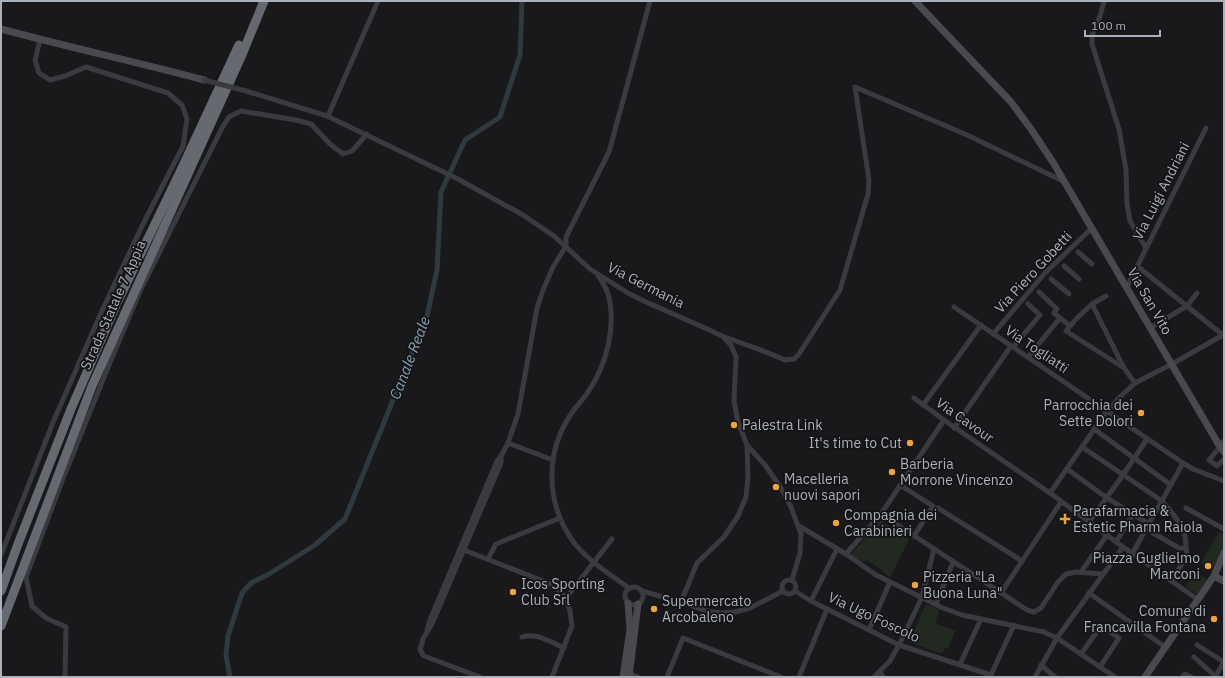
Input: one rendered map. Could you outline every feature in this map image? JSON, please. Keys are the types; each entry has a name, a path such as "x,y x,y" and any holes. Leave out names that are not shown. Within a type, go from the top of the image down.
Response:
{"highway":[{"name":"Strada Statale 7 Appia","path":"1,591 71,409 114,310 235,54 257,1"},
{"name":"Strada Statale 7 Appia","path":"1,626 92,386 241,57 264,1"}],"street":[{"path":"328,116 378,1"},
{"path":"480,677 468,675 424,656 420,650 433,613 494,468 508,443 518,414 537,308 553,267 566,246 566,236 609,152 650,1"},
{"name":"Via San Vito","path":"915,1 1011,102 1054,164 1150,328 1222,446"},
{"path":"1104,1 1100,16 1092,35 1092,44 1119,129 1126,170 1130,221 1146,248"},
{"path":"1,29 204,80"},
{"path":"1,555 54,420 101,313 142,226 183,146 187,119 182,105 168,93 86,67 65,76 50,80 39,73 35,60 40,40"},
{"name":"Via Germania","path":"204,80 309,109 367,134 456,178 523,215 554,236 590,269 628,293 722,336 785,360 794,359 799,354 836,298 845,276 868,194 869,180 855,87 967,135 1065,183"},
{"path":"65,677 66,628 46,618 32,606 26,577 110,360 141,289 222,128 229,117 241,111 296,120 311,124 330,144 343,154 352,151 367,134"},
{"name":"Via Luigi Andriani","path":"1127,287 1206,128"},
{"name":"Via Piero Gobetti","path":"993,334 1045,274 1092,228"},
{"path":"1078,252 1092,264"},
{"path":"1064,266 1078,279"},
{"path":"1050,493 1107,411 1134,384 1224,334 1137,266"},
{"path":"598,274 608,294 611,312 610,337 606,356 598,375 588,392 571,414 561,433 553,460 553,495 560,518 575,544 594,563 629,588 637,587 642,591 706,611 720,613 735,612 750,608 782,591"},
{"path":"1051,279 1069,294"},
{"path":"1039,292 1057,309 1054,313 1070,326"},
{"path":"1150,328 1187,306 1197,293"},
{"path":"1106,296 1092,304 1066,331 1124,368"},
{"path":"954,428 1012,347 1040,315 1028,304"},
{"path":"1092,304 1124,368 1134,384"},
{"name":"Via Togliatti","path":"954,307 1183,463 1224,481"},
{"path":"1028,357 1060,318"},
{"path":"923,405 981,326"},
{"path":"681,602 698,563 724,536 738,516 746,497 748,476 747,445 738,422 734,401 736,357 731,344 722,336"},
{"name":"Via Cavour","path":"914,398 954,428 1050,493 1132,554 1197,599"},
{"path":"846,554 881,514 944,420"},
{"path":"1094,429 1171,485"},
{"path":"1089,522 1124,475 1148,439"},
{"path":"508,443 553,460"},
{"path":"747,445 765,465 782,488 799,526 801,534 800,553 792,580"},
{"path":"1222,446 1209,460 1217,466 1224,459"},
{"path":"1082,447 1162,501 1181,526 1185,536 1187,556 1171,581"},
{"path":"427,630 432,624 501,463 501,456"},
{"path":"1132,554 1183,463"},
{"path":"1067,469 1107,498 1133,514 1147,526 1179,548 1186,548"},
{"path":"900,485 933,506 914,536"},
{"path":"1001,593 1061,502"},
{"path":"938,508 1022,561"},
{"path":"1186,508 1224,529"},
{"path":"881,514 1027,610 1034,612 1041,608 1058,582 1066,574 1076,572 1103,574"},
{"path":"1116,542 1133,514"},
{"path":"488,559 496,544 560,518"},
{"path":"799,526 846,554 876,575 936,604 962,615 981,620 1014,625 1044,632 1057,638 1115,677"},
{"path":"1081,572 1107,535"},
{"path":"566,598 612,539"},
{"path":"1035,677 1057,638 1123,547"},
{"path":"811,601 837,549"},
{"path":"874,677 890,661 922,597 934,549"},
{"path":"464,550 553,585 566,598 572,626 552,677"},
{"path":"1145,677 1214,576 1224,553"},
{"path":"936,604 953,562"},
{"path":"1214,576 1224,581"},
{"path":"782,591 782,584 784,581 792,580"},
{"path":"782,591 790,595 795,592 796,586 792,580"},
{"path":"869,630 890,582"},
{"path":"627,676 630,629 628,603 625,598 625,594 629,588"},
{"path":"628,603 632,605 638,604 643,600 642,591"},
{"name":"Via Ugo Foscolo","path":"795,592 899,644 991,676"},
{"path":"1089,593 1165,647"},
{"path":"627,676 638,604"},
{"path":"799,677 827,609"},
{"path":"960,664 981,620"},
{"path":"991,676 1014,625"},
{"path":"1081,654 1101,626 1119,638 1100,667"},
{"path":"522,637 527,635 536,636 564,648"},
{"path":"667,677 683,638 781,677"},
{"path":"1194,657 1215,676 1224,662 1196,645"},
{"path":"1042,665 1055,677"},
{"path":"880,671 883,677"},
{"path":"627,676 638,677"},
{"path":"1183,676 1191,677"}],"shaded area":[{"path":"880,520 909,539 890,578 881,569 866,560 863,562 851,555"},
{"path":"1219,532 1224,535 1224,549 1215,569 1201,563"},
{"path":"1195,572 1209,580 1198,595 1186,587"},
{"path":"926,604 940,610 935,623 955,631 948,649 946,647 942,654 909,642"}],"waterway":[{"name":"Canale Reale","path":"230,677 226,655 228,636 242,593 251,583 269,574 315,545 345,519 427,316 437,270 441,192 465,140 500,117 520,55 522,1"}],"place":[{"name":"Parrocchia dei Sette Dolori","path":"1141,413"},
{"name":"Palestra Link","path":"734,425"},
{"name":"It's time to Cut","path":"910,443"},
{"name":"Barberia Morrone Vincenzo","path":"892,472"},
{"name":"Macelleria nuovi sapori","path":"776,487"},
{"name":"Parafarmacia & Estetic Pharm Raiola","path":"1065,519"},
{"name":"Compagnia dei Carabinieri","path":"836,523"},
{"name":"Piazza Guglielmo Marconi","path":"1208,566"},
{"name":"Pizzeria \"La Buona Luna\"","path":"915,585"},
{"name":"Icos Sporting Club Srl","path":"513,592"},
{"name":"Supermercato Arcobaleno","path":"654,609"},
{"name":"Comune di Francavilla Fontana","path":"1214,619"}]}
